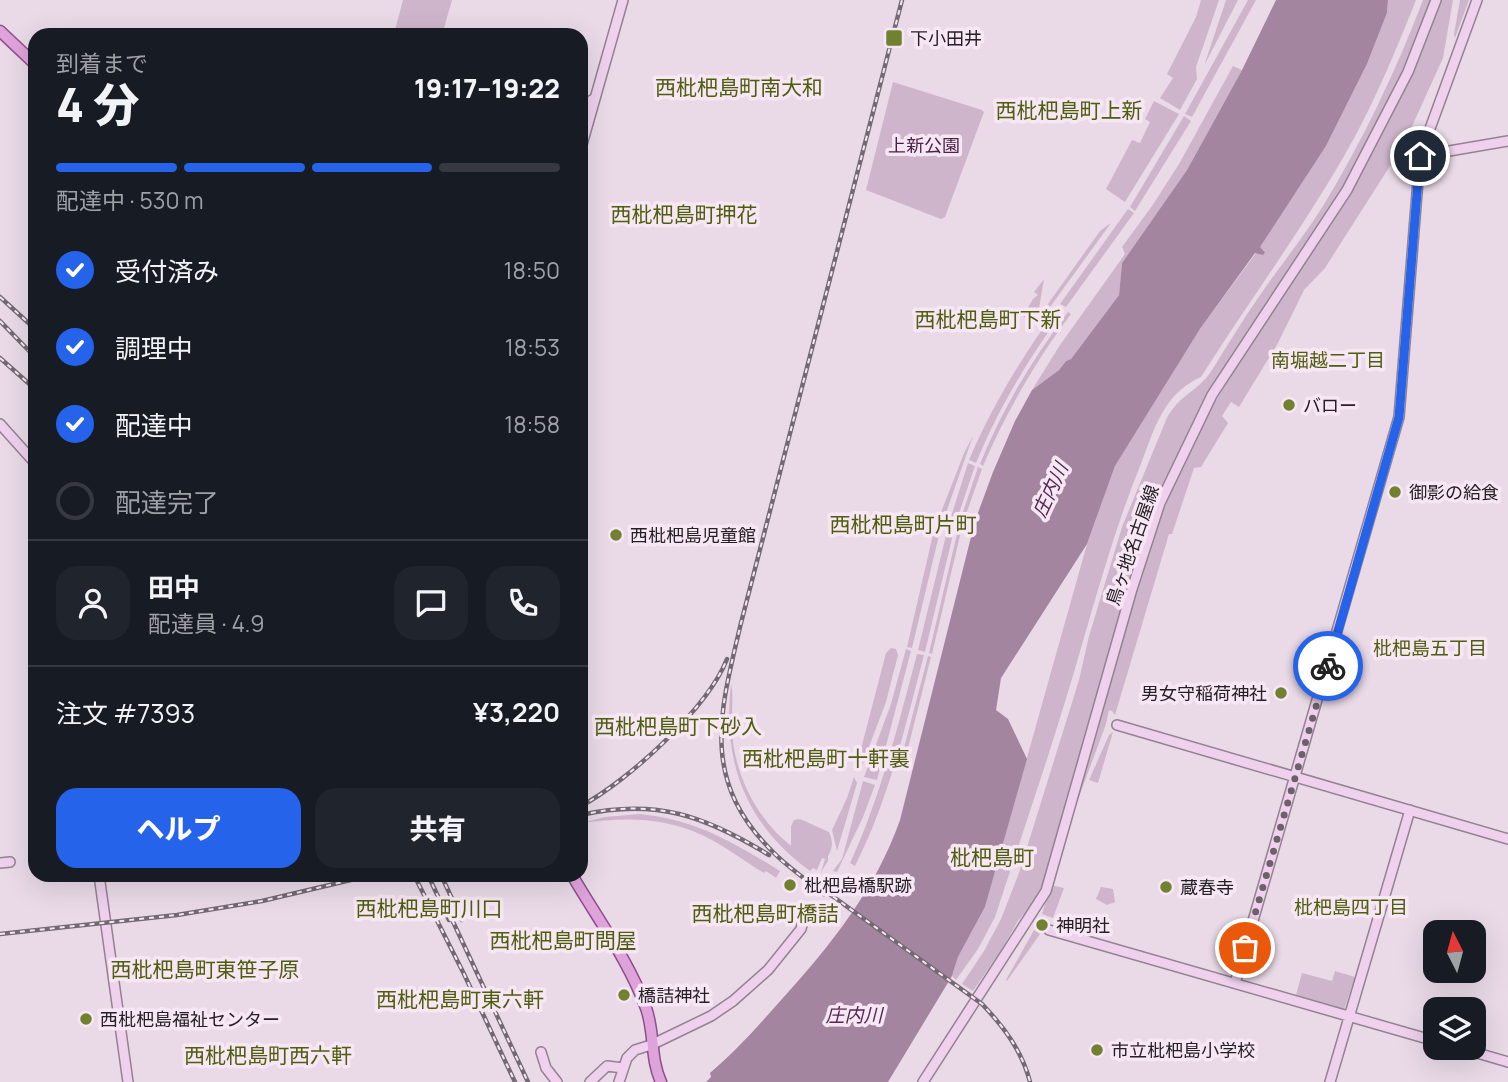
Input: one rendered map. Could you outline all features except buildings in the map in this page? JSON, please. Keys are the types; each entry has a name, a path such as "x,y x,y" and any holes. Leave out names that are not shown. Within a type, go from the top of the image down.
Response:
{"main road":[{"path":"0,31 28,57"},
{"path":"576,882 634,979 647,1011 661,1081"}],"street":[{"path":"588,123 623,0"},
{"name":"鳥ヶ地名古屋線","path":"923,1082 1046,891 1132,589 1160,503 1212,395 1347,190 1408,72 1436,0"},
{"path":"1235,983 1399,417 1420,156 1477,0"},
{"path":"588,102 595,98"},
{"path":"1420,156 1508,141"},
{"path":"0,424 28,455"},
{"path":"1117,725 1508,839"},
{"path":"1330,1082 1410,810"},
{"path":"100,882 128,1082"},
{"path":"619,1082 628,1058 635,1051 711,1016 742,995 768,970 801,929 803,922 796,911"},
{"path":"1049,930 1423,1038"},
{"path":"541,1052 546,1068 556,1082"},
{"path":"1486,1056 1508,1062"},
{"path":"590,1082 607,1066 623,1068"}],"green space":[{"path":"403,0 452,0 444,28 396,28"},
{"path":"1201,0 1219,0 1196,67 1197,79 1180,110 1160,98 1173,78 1167,74 1196,17"},
{"path":"1226,0 1238,0 1205,64 1205,63"},
{"path":"1248,0 1256,0 1192,117 1185,114"},
{"path":"1388,0 1416,0 1386,72 1352,142 1298,231 1201,377 1173,398 1155,426 1113,542 1054,739 995,917 978,949 956,980 952,976 958,957 985,907 1087,544 1115,466 1200,329 1256,253 1265,251 1259,247 1326,146 1367,64 1387,13"},
{"path":"1423,0 1433,0 1404,71 1346,184 1209,393 1155,506 1128,588 1042,892 1018,921 973,991 962,984 1001,919 1019,873 1079,680 1089,636 1122,527 1166,420 1176,405 1207,377 1323,206 1378,106"},
{"path":"1441,0 1453,0 1443,58 1404,144 1325,268 1304,290 1278,343 1239,407 1231,402 1222,416 1228,423 1201,467 1194,468 1172,534 1169,534 1115,715 1109,710 1076,805 1163,508 1198,430 1273,306 1334,219 1413,71"},
{"path":"1460,0 1469,0 1455,38 1454,34"},
{"path":"1233,66 1242,70 1187,170 1122,263 1119,295 1071,359 1032,390 1060,345 1125,254 1122,247 1179,164"},
{"name":"上新公園","path":"893,82 984,112 945,217 941,219 866,190"},
{"path":"1154,101 1179,114 1125,202 1106,189 1132,140 1140,143 1150,122 1145,119"},
{"path":"1184,116 1191,121 1135,211 1130,207"},
{"path":"1128,209 1134,213 1066,307 1060,304"},
{"path":"1111,223 1050,307 1048,304 1100,231"},
{"path":"1044,279 1039,308 1032,323 1023,316 1038,295 1034,292"},
{"path":"1059,306 1064,310 1015,384 976,463 969,460 1010,380"},
{"path":"1068,312 1071,314 1022,387 983,466 980,464 1008,404 1042,348"},
{"path":"973,436 941,527 912,648 907,647 934,530"},
{"path":"968,463 975,466 956,522 925,652 918,650 949,523"},
{"path":"978,467 982,469 963,523 932,654 929,653 960,521"},
{"path":"891,648 896,649 898,655 886,702 861,768 855,772 886,653"},
{"path":"906,649 911,651 877,780 864,777 891,704"},
{"path":"917,654 924,655 895,762 867,841 855,866 850,863 880,786"},
{"path":"928,656 931,657 904,764 900,763"},
{"path":"731,684 734,748 750,795 768,823 791,846 791,826 794,820 800,819 829,832 832,847 821,872 825,859 822,858 817,870 813,868 810,871 788,853 769,833 743,790 731,740"},
{"path":"1113,732 1098,783 1089,780 1109,735"},
{"path":"854,777 857,783 837,851 832,830"},
{"path":"863,781 875,785 837,872 833,871 842,859"},
{"path":"640,814 680,821 730,842 780,871 776,878 766,871 764,873 712,840 674,825 629,819 588,822 605,817"},
{"path":"1051,885 1064,888 1053,918 1042,914"},
{"path":"1101,887 1113,889 1115,902 1107,905 1096,899"},
{"path":"1034,930 1040,934 1007,981 1006,980"},
{"path":"1335,971 1355,977 1344,1010 1296,995 1302,973 1332,981"}],"water":[{"name":"庄内川","path":"1276,0 1388,0 1387,13 1367,64 1326,146 1260,247 1265,252 1263,255 1255,253 1200,329 1115,466 1087,544 1001,678 996,710 1008,719 1027,759 985,907 958,957 952,976 888,1082 706,1082 711,1077 710,1073 748,1037 800,979 850,916 878,870 900,820 975,521 1015,421 1032,390 1071,359 1119,295 1122,263 1187,170 1242,70"}],"railway":[{"path":"824,894 774,853 750,826 734,799 725,772 722,716 741,623 902,0"},
{"path":"0,297 28,323"},
{"path":"0,321 28,350"},
{"path":"0,358 28,383"},
{"path":"588,802 621,779 664,742 703,699 727,659"},
{"path":"588,814 633,809 679,814 723,830 769,855"},
{"path":"0,934 177,915 262,901 342,882"},
{"path":"418,882 515,1082"},
{"path":"431,882 449,920"},
{"path":"444,882 462,920"},
{"path":"817,885 982,1004 1011,1040 1030,1082"},
{"path":"448,911 528,1082"}],"way so far":[{"path":"1245,948 1328,666"}],"place":[{"name":"下小田井","path":"894,38"},
{"name":"バロー","path":"1289,405"},
{"name":"御影の給食","path":"1395,492"},
{"name":"西枇杷島児童館","path":"616,535"},
{"name":"男女守稲荷神社","path":"1281,693"},
{"name":"枇杷島橋駅跡","path":"790,885"},
{"name":"蔵春寺","path":"1166,887"},
{"name":"神明社","path":"1042,925"},
{"name":"橋詰神社","path":"624,995"},
{"name":"西枇杷島福祉センター","path":"86,1019"},
{"name":"市立枇杷島小学校","path":"1097,1050"}],"district":[{"name":"西枇杷島町南大和","path":"739,87"},
{"name":"西枇杷島町上新","path":"1069,110"},
{"name":"西枇杷島町押花","path":"684,214"},
{"name":"西枇杷島町下新","path":"988,319"},
{"name":"南堀越二丁目","path":"1328,360"},
{"name":"西枇杷島町片町","path":"903,524"},
{"name":"枇杷島五丁目","path":"1430,648"},
{"name":"西枇杷島町下砂入","path":"678,726"},
{"name":"西枇杷島町十軒裏","path":"826,758"},
{"name":"枇杷島町","path":"992,857"},
{"name":"枇杷島四丁目","path":"1351,907"},
{"name":"西枇杷島町川口","path":"429,908"},
{"name":"西枇杷島町橋詰","path":"765,913"},
{"name":"西枇杷島町問屋","path":"563,940"},
{"name":"西枇杷島町東笹子原","path":"205,969"},
{"name":"西枇杷島町東六軒","path":"460,999"},
{"name":"西枇杷島町西六軒","path":"268,1055"}],"route":[{"path":"1328,666 1399,417 1420,156"}]}
